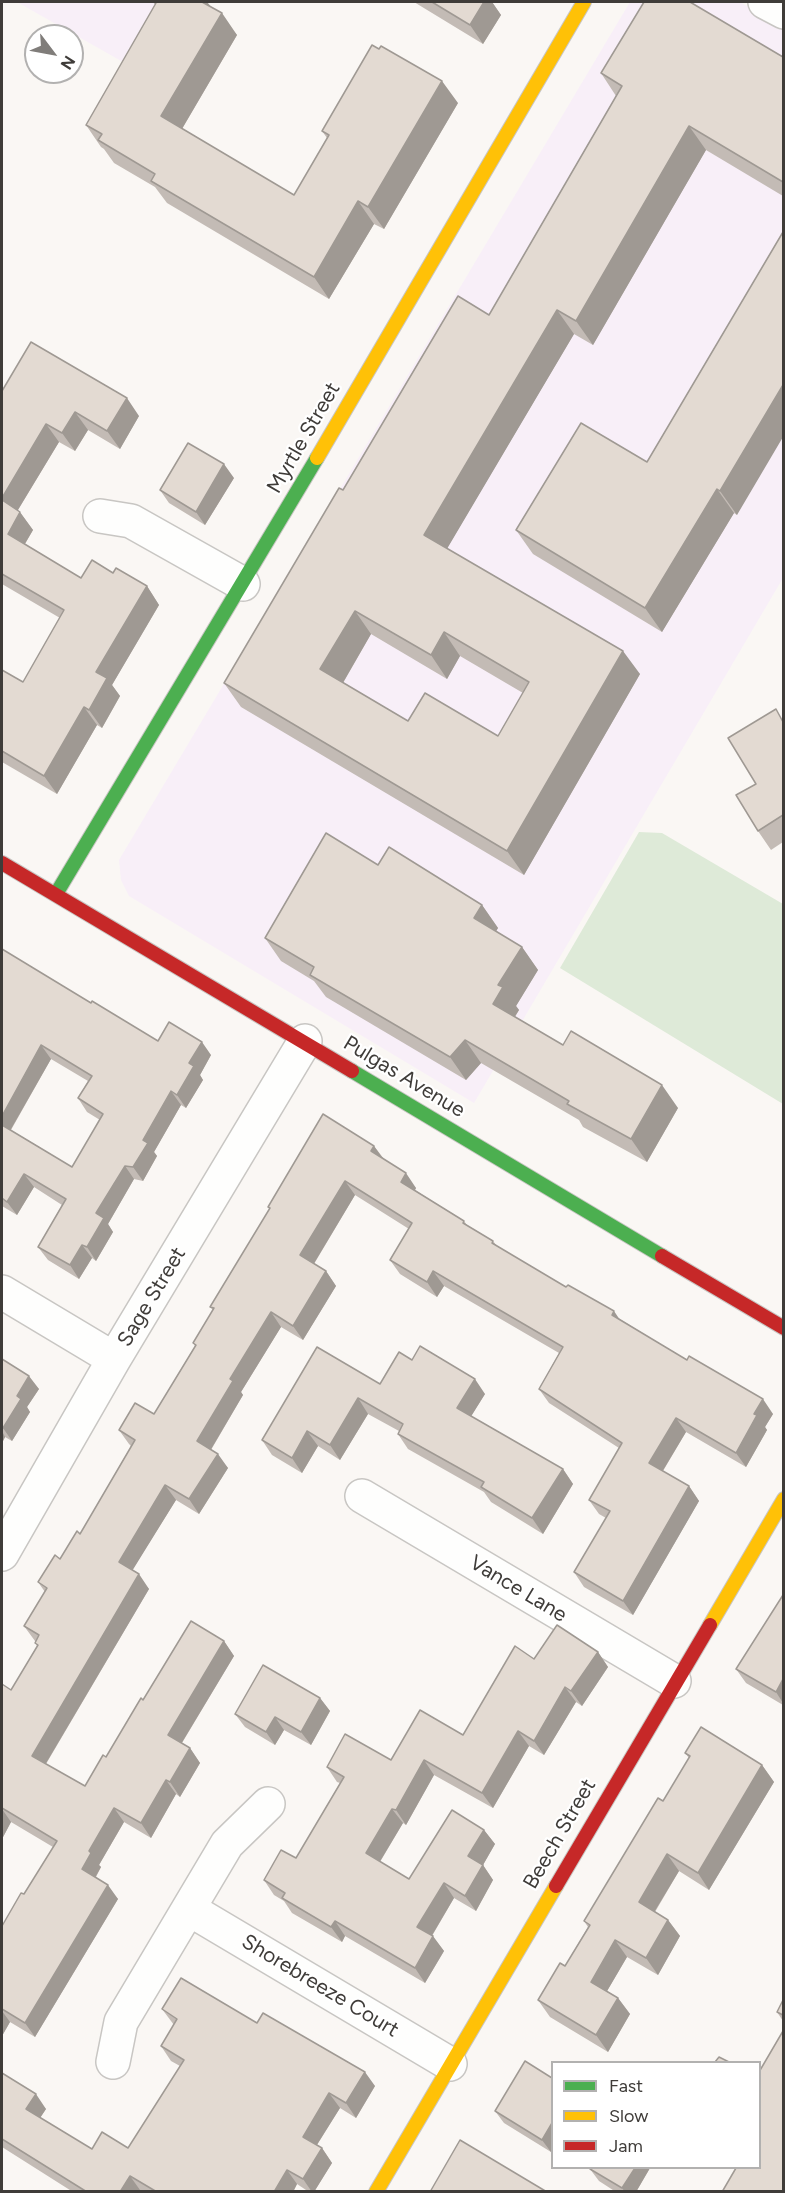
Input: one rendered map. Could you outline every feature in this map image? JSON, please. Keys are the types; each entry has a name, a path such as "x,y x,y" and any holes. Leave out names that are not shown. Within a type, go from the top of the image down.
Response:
{"street":[{"name":"Myrtle Street","path":"57,894 243,584 584,2"},
{"path":"765,2 783,12"},
{"path":"100,516 131,521 243,584"},
{"name":"Pulgas Avenue","path":"2,863 305,1041 783,1328"},
{"name":"Sage Street","path":"2,1554 114,1359 305,1041"},
{"path":"2,1292 114,1359"},
{"name":"Vance Lane","path":"362,1496 674,1681"},
{"name":"Beech Street","path":"376,2192 674,1681 783,1499"},
{"path":"113,2062 121,2022 227,1844 267,1804"},
{"name":"Shorebreeze Court","path":"189,1909 450,2064"}],"shaded area":[{"path":"17,2 158,2 123,62 84,40 84,24 56,24"},
{"path":"630,2 740,2 783,27 783,578 474,1103 129,896 121,880 119,860"}],"green space":[{"path":"639,832 662,833 783,904 783,1104 560,968"}],"building":[{"path":"153,2 202,2 222,13 161,116 294,195 329,135 322,131 372,45 379,49 381,46 442,81 368,207 358,201 314,277 151,181 155,174 98,140 102,134 86,125 156,3"},
{"path":"432,2 484,2 470,25"},
{"path":"644,2 690,2 783,57 783,182 689,126 576,321 557,310 424,535 623,651 507,851 224,683 339,488 343,490 458,296 489,315 622,86 601,73","holes":["355,611 431,655 444,632 529,682 498,736 425,693 408,721 320,669"]},
{"path":"783,232 783,385 720,491 717,489 645,608 516,530 581,423 647,462"},
{"path":"31,342 127,398 107,431 75,412 62,433 46,424 2,498 2,391"},
{"path":"188,443 224,464 196,512 160,490"},
{"path":"2,500 20,512 8,534 81,578 92,560 113,573 116,568 147,586 96,672 107,678 89,710 84,707 44,776 2,751 2,670 23,682 64,610 2,574"},
{"path":"776,709 783,722 783,815 758,831 736,795 756,784 728,738"},
{"path":"326,833 378,865 389,847 482,905 474,918 522,947 498,985 503,987 493,1004 563,1045 571,1031 662,1085 631,1139 567,1104 569,1101 465,1040 450,1057 310,975 314,967 265,938"},
{"path":"2,949 158,1041 169,1022 202,1042 189,1063 194,1066 177,1095 171,1091 143,1140 148,1143 133,1167 125,1166 96,1213 104,1218 87,1247 82,1245 70,1265 38,1247 66,1199 24,1174 7,1202 2,1198 2,1125 72,1167 103,1114 78,1098 92,1076 41,1045 2,1116"},
{"path":"323,1114 374,1146 371,1151 406,1173 401,1182 464,1221 463,1223 493,1241 492,1243 566,1287 568,1285 614,1311 612,1315 687,1360 689,1356 763,1399 736,1453 676,1418 649,1463 689,1486 623,1601 574,1572 610,1511 589,1500 622,1443 539,1389 563,1347 433,1271 427,1282 390,1260 412,1223 345,1181 300,1255 326,1271 293,1326 271,1312 230,1379 233,1381 197,1441 218,1454 189,1499 165,1485 119,1562 139,1574 32,1756 85,1786 103,1755 106,1757 141,1698 143,1700 191,1621 224,1641 168,1735 190,1748 170,1782 166,1780 141,1823 114,1808 89,1851 91,1853 82,1869 108,1885 25,2023 2,2009 2,1926 21,1893 24,1894 57,1841 2,1808 2,1684 11,1690 38,1645 35,1643 39,1635 24,1626 47,1588 38,1582 55,1555 60,1559 77,1531 80,1534 135,1440 119,1430 135,1403 154,1414 196,1345 193,1343 214,1308 210,1307"},
{"path":"420,1346 475,1379 457,1408 563,1469 532,1518 481,1487 484,1482 398,1434 403,1424 358,1398 330,1445 307,1431 292,1458 262,1440 317,1347 380,1384 399,1352 412,1360"},
{"path":"2,1359 29,1376 17,1396 21,1399 3,1428 2,1427"},
{"path":"783,1595 783,1679 776,1692 736,1669"},
{"path":"557,1625 598,1652 571,1691 565,1687 534,1741 518,1731 482,1793 424,1760 396,1810 392,1809 366,1853 409,1879 452,1810 484,1830 468,1856 483,1865 465,1896 444,1883 417,1927 433,1936 415,1968 335,1921 331,1927 282,1898 285,1893 264,1880 281,1850 296,1858 344,1777 327,1767 345,1734 391,1760 420,1710 463,1735 515,1646 534,1659"},
{"path":"263,1665 320,1698 301,1732 275,1717 266,1732 235,1714"},
{"path":"701,1727 762,1765 698,1873 667,1854 639,1902 668,1920 646,1958 615,1940 591,1982 618,1998 596,2035 538,2000 560,1963 565,1966 590,1925 584,1921 658,1798 663,1801 690,1756 685,1753"},
{"path":"181,1978 257,2023 263,2013 365,2072 346,2103 329,2093 303,2137 322,2148 303,2179 287,2170 274,2192 157,2192 130,2176 120,2192 87,2192 2,2139 2,2073 36,2094 26,2109 92,2149 102,2132 128,2148 184,2060 161,2046 177,2019 162,2009"},
{"path":"783,2000 783,2015 777,2012"},
{"path":"783,2031 783,2192 722,2192 735,2169 761,2169 761,2069"},
{"path":"525,2061 551,2077 551,2125 542,2140 495,2111"},
{"path":"460,2140 547,2192 430,2192"},
{"path":"590,2169 634,2169 622,2188"}],"traffic: fast":[{"path":"56,894 317,458"},
{"path":"352,1071 662,1256"}],"traffic: slow":[{"path":"317,458 584,2"},
{"path":"710,1625 784,1499"},
{"path":"376,2192 556,1886"}],"traffic: jam":[{"path":"2,863 352,1071"},
{"path":"662,1256 784,1328"},
{"path":"556,1886 710,1625"}]}
